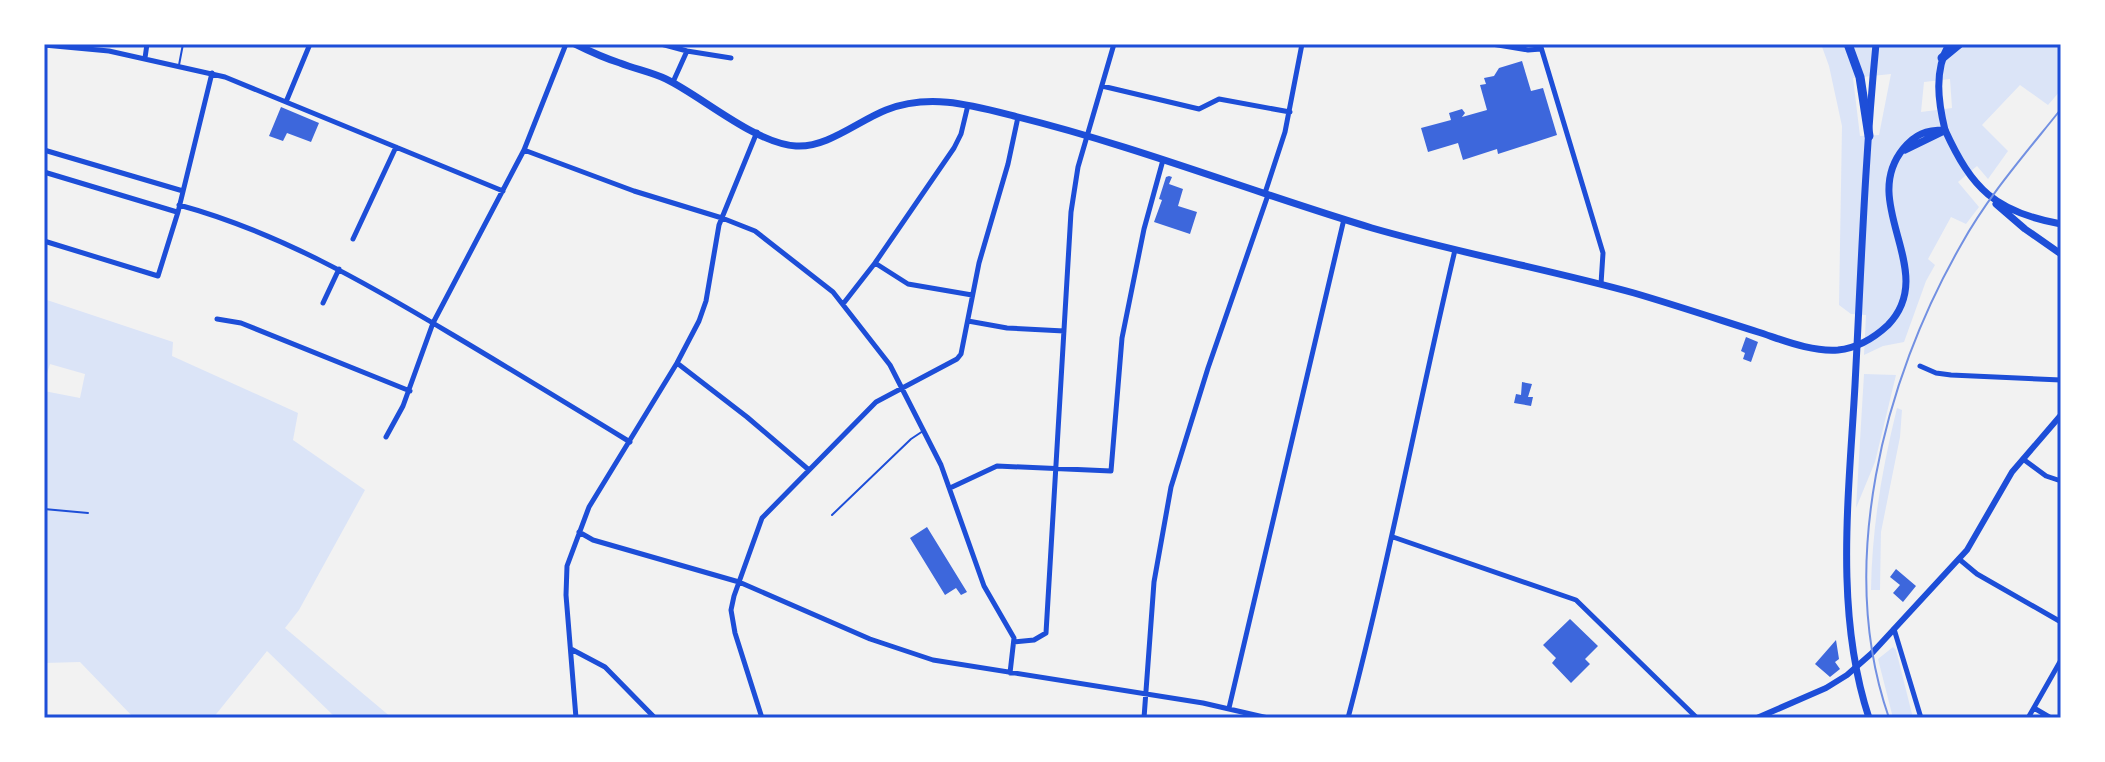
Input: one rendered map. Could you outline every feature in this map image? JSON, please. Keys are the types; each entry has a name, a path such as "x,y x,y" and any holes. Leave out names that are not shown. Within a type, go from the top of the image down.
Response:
{"highway":[{"path":"1848,44 1860,77 1869,136"},
{"path":"1942,58 1959,44"}],"main road":[{"path":"575,44 611,61 673,82 729,118 792,145 810,145 884,111 907,104 939,101 968,105 1088,135 1344,219 1601,284 1809,347 1833,350 1860,345 1894,319 1904,299 1906,265 1888,198 1890,172 1899,153 1923,131 1945,130"},
{"path":"1869,718 1854,648 1847,561 1858,315 1876,44"},
{"path":"1949,44 1942,58 1938,80 1945,130 1968,173 1990,198 2061,254"},
{"path":"2003,208 2061,224"}],"street":[{"path":"145,58 147,44"},
{"path":"286,102 310,44"},
{"path":"386,437 410,391 433,323 524,150 566,44"},
{"path":"661,44 731,58"},
{"path":"1014,642 1034,640 1046,633 1071,212 1076,177 1114,44"},
{"path":"1144,718 1154,582 1171,487 1266,194 1290,112 1302,44"},
{"path":"1492,44 1528,50 1540,47 1603,253 1601,284"},
{"path":"44,45 90,47 212,73 503,191"},
{"path":"673,82 687,51"},
{"path":"44,241 158,276 212,73"},
{"path":"1102,86 1199,109 1219,99 1290,112"},
{"path":"843,304 954,148 968,105"},
{"path":"762,718 732,617 732,603 762,518 876,402 957,359 964,346 972,295 1018,117"},
{"path":"576,718 567,566 594,497 677,363 703,311 722,218 757,132"},
{"path":"353,239 396,147"},
{"path":"44,150 183,191"},
{"path":"524,150 621,187 722,218 765,237 820,280 843,304 877,346 903,386 924,430 950,488 979,573 1014,642 1010,673"},
{"path":"950,488 997,466 1104,472 1113,468 1122,338 1138,253 1163,159"},
{"path":"44,172 246,228 339,269 630,442"},
{"path":"1229,708 1344,219"},
{"path":"1348,718 1393,537 1421,392 1455,249"},
{"path":"875,263 908,284 972,295"},
{"path":"323,303 339,269"},
{"path":"217,319 241,323 410,391"},
{"path":"968,321 1007,328 1064,331"},
{"path":"677,363 728,400 809,470"},
{"path":"1920,366 1951,375 2061,380"},
{"path":"1757,718 1826,688 1849,673 1881,643 1959,559 1972,542 1999,492 2061,415"},
{"path":"2023,459 2046,476 2061,481"},
{"path":"579,532 593,540 739,582 913,655 957,665 1229,708 1268,718"},
{"path":"1393,537 1576,600 1697,718"},
{"path":"1959,559 1977,574 2061,622"},
{"path":"1894,629 1921,718"},
{"path":"571,649 605,667 655,718"},
{"path":"2028,718 2061,660"},
{"path":"2034,708 2051,718"}],"lane":[{"path":"179,66 183,44"},
{"path":"832,515 924,430"},
{"path":"44,509 88,513"}],"shaded area":[{"path":"1821,44 2061,44 2061,90 2048,105 2020,85 1982,125 2008,151 1988,179 1977,166 1958,182 1979,207 1966,224 1951,217 1928,259 1935,265 1904,342 1883,346 1864,355 1866,315 1851,314 1839,305 1842,126","holes":["1891,74 1879,135 1860,136 1853,78","1950,79 1952,108 1921,112 1924,82"]},
{"path":"44,299 173,342 172,356 298,413 293,440 365,490 299,610 285,628 392,718 336,718 267,651 213,718 134,718 80,662 44,663 44,391 80,398 85,374 50,364 44,377"},
{"path":"1864,374 1896,375 1875,462 1856,508"},
{"path":"1897,408 1902,410 1900,437 1881,532 1880,590 1871,590 1879,498"},
{"path":"1893,647 1913,718 1893,718 1878,659"}],"building":[{"path":"1522,61 1531,91 1543,88 1557,135 1498,154 1497,149 1463,160 1458,143 1428,152 1421,128 1451,120 1449,113 1462,109 1465,113 1462,117 1487,110 1480,85 1486,84 1484,78 1494,76 1499,68"},
{"path":"281,107 319,123 311,142 287,133 283,141 269,136"},
{"path":"1166,177 1172,177 1169,184 1183,189 1178,206 1197,212 1190,234 1154,222"},
{"path":"1746,337 1758,342 1751,362 1743,359 1745,353 1741,351"},
{"path":"1522,382 1532,384 1528,397 1533,397 1531,406 1514,403 1516,394 1521,395"},
{"path":"927,527 967,592 961,595 956,588 945,595 910,538"},
{"path":"1896,569 1916,586 1903,602 1893,593 1900,585 1890,577"},
{"path":"1570,619 1598,646 1585,659 1590,664 1571,683 1552,663 1556,658 1543,645"},
{"path":"1836,640 1839,659 1835,662 1840,669 1830,677 1815,664"}],"railway":[{"path":"1889,718 1874,660 1867,599 1868,537 1876,476 1890,414 1909,355 1933,298 1961,245 1995,192 2061,109"}]}
